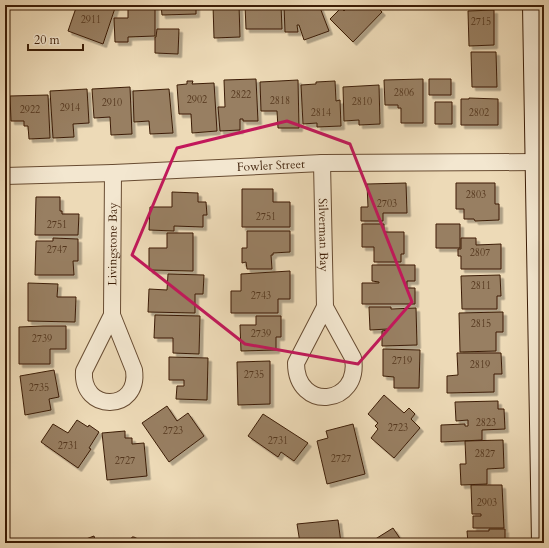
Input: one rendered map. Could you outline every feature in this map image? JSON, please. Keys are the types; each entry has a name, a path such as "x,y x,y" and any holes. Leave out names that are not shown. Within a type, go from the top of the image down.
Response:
{"street":[{"path":"534,5 543,543"},
{"name":"Fowler Street","path":"5,176 113,174 322,163 536,162"},
{"name":"Silverman Bay","path":"322,163 325,307 353,358 355,367 351,380 342,391 325,397 315,395 306,390 296,373 296,362 325,307"},
{"name":"Livingstone Bay","path":"112,315 84,371 86,388 91,395 98,400 106,402 115,402 123,399 130,393 136,378 112,315 113,174"}],"highlighted area":[{"path":"287,121 350,144 412,302 358,364 245,344 132,255 177,148"}],"building":[{"path":"77,5 93,7 94,5 116,5 103,44 68,31"},
{"path":"128,5 155,5 155,36 128,37 128,42 115,42 114,18 128,18"},
{"path":"161,5 196,5 196,14 162,15"},
{"path":"213,5 239,5 240,37 214,38"},
{"path":"245,5 281,5 282,29 246,29"},
{"path":"284,5 319,5 329,31 304,40 299,25 297,25 298,32 285,32"},
{"path":"343,5 375,5 382,12 353,42 330,19 341,8 344,11 347,8"},
{"path":"494,10 494,45 469,46 468,11"},
{"path":"157,29 179,29 178,54 155,53 155,37"},
{"path":"471,52 496,52 497,87 472,87"},
{"path":"256,79 258,121 243,121 243,119 240,119 240,130 220,131 218,107 225,107 224,80"},
{"path":"423,79 423,123 401,123 401,108 398,108 398,105 385,105 384,80"},
{"path":"429,79 451,79 451,95 429,95"},
{"path":"298,80 299,128 278,128 277,111 261,111 260,82"},
{"path":"187,81 193,81 192,84 214,83 217,131 192,133 191,114 179,114 177,85 187,84"},
{"path":"335,81 336,101 340,100 341,126 317,127 317,123 303,124 301,85 316,84 316,82"},
{"path":"379,85 380,124 359,125 359,120 344,121 343,87"},
{"path":"130,87 132,134 111,135 110,117 94,118 92,89"},
{"path":"87,89 89,123 73,124 74,137 53,138 50,91"},
{"path":"169,89 173,133 150,134 149,121 134,122 133,91"},
{"path":"48,95 50,138 29,139 28,126 24,126 24,121 11,121 10,96"},
{"path":"461,99 498,99 498,125 461,125"},
{"path":"435,102 452,102 452,124 435,124"},
{"path":"406,183 407,213 383,213 383,221 361,221 361,207 368,207 367,184"},
{"path":"456,183 495,183 495,204 499,204 499,220 475,221 474,219 464,219 464,209 456,209"},
{"path":"242,189 273,189 273,202 290,202 290,227 242,227"},
{"path":"172,192 198,193 198,202 206,202 207,215 203,215 203,227 174,226 174,231 149,230 150,207 172,207"},
{"path":"36,197 60,197 60,211 62,211 62,214 79,214 78,235 35,235"},
{"path":"362,224 384,224 384,232 404,232 404,254 401,254 401,262 374,262 374,247 362,247"},
{"path":"436,224 460,224 460,248 436,248"},
{"path":"247,231 290,231 290,252 273,253 273,255 271,255 272,269 247,269 246,262 242,263 242,248 247,248"},
{"path":"167,233 193,233 193,271 149,270 149,248 167,248"},
{"path":"53,238 78,239 78,261 73,261 74,275 35,275 36,241 53,241"},
{"path":"461,238 476,238 476,245 501,244 501,269 461,269 461,256 458,256 458,249 461,249"},
{"path":"372,265 415,265 415,281 407,281 407,288 415,288 415,304 362,304 362,283 379,283 372,281"},
{"path":"290,271 290,299 278,299 278,313 231,313 231,291 241,291 241,274"},
{"path":"168,274 204,275 203,294 195,294 195,313 148,312 149,289 167,290"},
{"path":"500,275 501,296 497,296 497,309 462,309 461,276"},
{"path":"28,283 58,284 57,297 76,297 75,322 28,321"},
{"path":"369,307 391,307 391,309 416,308 417,345 382,346 382,331 388,329 370,330"},
{"path":"503,312 503,332 496,332 496,351 460,352 459,313"},
{"path":"155,315 200,316 199,354 173,353 173,338 154,338"},
{"path":"256,316 281,316 281,337 276,337 276,350 241,351 240,325 256,325"},
{"path":"66,326 66,349 50,349 50,364 19,364 19,327"},
{"path":"383,349 420,350 419,388 394,388 394,377 383,376"},
{"path":"457,353 501,353 502,374 494,374 494,392 447,393 447,376 458,375"},
{"path":"169,357 208,358 207,400 176,399 177,386 184,386 184,380 169,380"},
{"path":"270,361 270,404 238,405 237,362"},
{"path":"54,370 59,397 49,399 51,410 25,415 20,376"},
{"path":"384,395 404,413 409,408 415,414 411,419 420,428 394,458 371,438 378,429 375,426 378,423 368,414"},
{"path":"498,401 498,409 504,409 505,429 482,430 482,440 441,442 441,425 465,424 465,426 468,426 468,420 456,421 455,402"},
{"path":"167,406 177,421 188,413 204,436 169,462 142,423"},
{"path":"263,414 308,443 294,461 281,452 278,457 248,436"},
{"path":"77,420 88,427 89,425 99,432 89,448 91,449 78,468 41,442 53,424 68,433"},
{"path":"353,424 365,474 327,484 317,441 328,438 326,431"},
{"path":"125,431 125,438 132,438 132,444 144,443 147,476 107,480 102,433"},
{"path":"503,440 504,468 487,469 487,484 461,485 460,464 466,464 465,441"},
{"path":"471,485 502,485 504,528 473,528 473,516 481,516 481,514 472,514"},
{"path":"338,520 341,543 300,543 297,524"},
{"path":"393,528 403,543 369,543"},
{"path":"489,529 505,529 505,543 468,543 467,531 489,531"},
{"path":"94,536 96,543 69,543 77,540 78,542"},
{"path":"132,537 134,537 146,543 130,543"}]}
